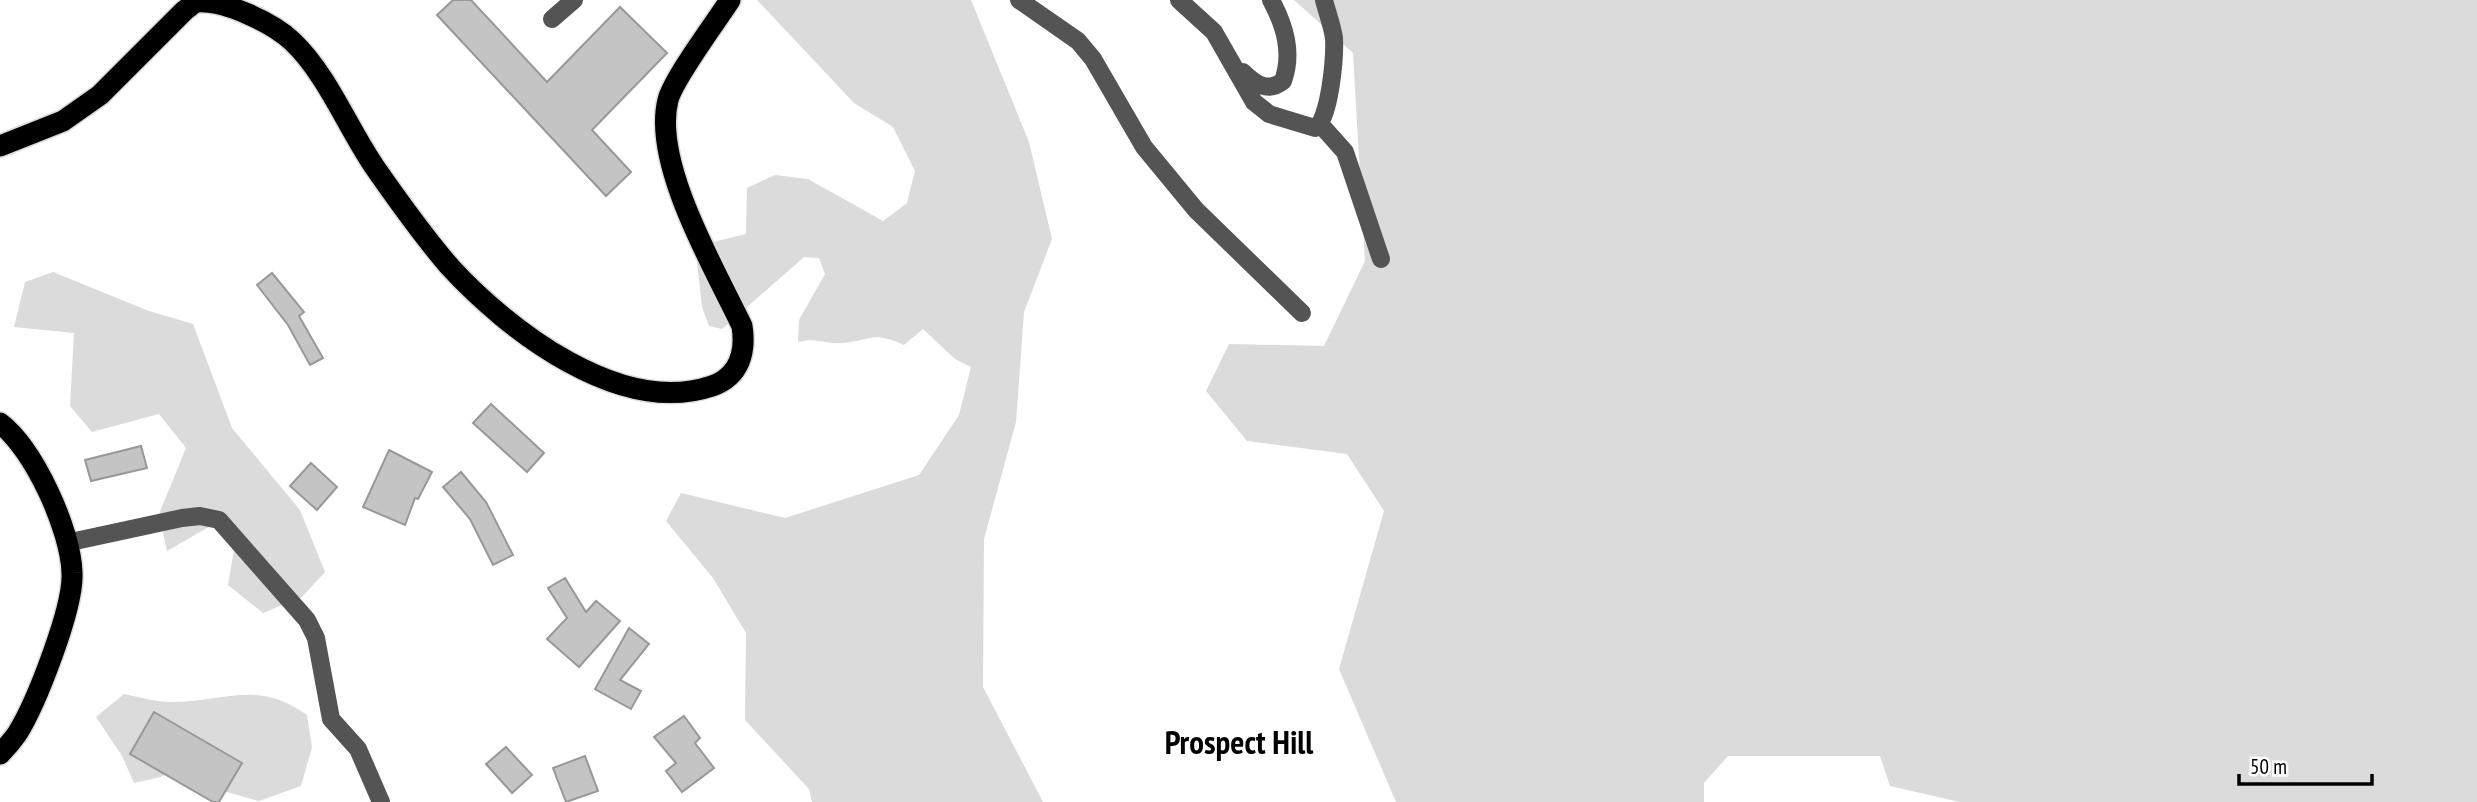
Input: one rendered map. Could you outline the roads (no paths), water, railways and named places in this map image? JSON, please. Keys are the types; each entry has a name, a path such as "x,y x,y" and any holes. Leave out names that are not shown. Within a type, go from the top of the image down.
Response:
{"highway":[{"path":"0,146 62,121 100,95 184,11 197,2 218,0 260,16 293,42 313,67 376,169 449,265 510,320 563,359 604,381 639,390 678,390 713,385 736,369 745,347 742,326 680,192 665,131 668,99 730,0"},
{"path":"0,423 32,456 65,543 72,572 64,617 30,708 17,734 0,754"}],"street":[{"path":"552,19 574,0"},
{"path":"1019,0 1078,41 1093,59 1144,147 1196,210 1302,313"},
{"path":"1179,0 1214,32 1254,102 1269,114 1315,128 1321,125 1325,117 1334,61 1334,37 1323,1"},
{"path":"1228,55 1255,84 1269,88 1283,81 1289,65 1289,48 1271,0"},
{"path":"1321,125 1345,152 1381,259"},
{"path":"65,543 182,518 200,516 219,520 307,620 316,638 331,719 358,749 381,802"}],"district":[{"name":"Prospect Hill","path":"1239,741"}]}
